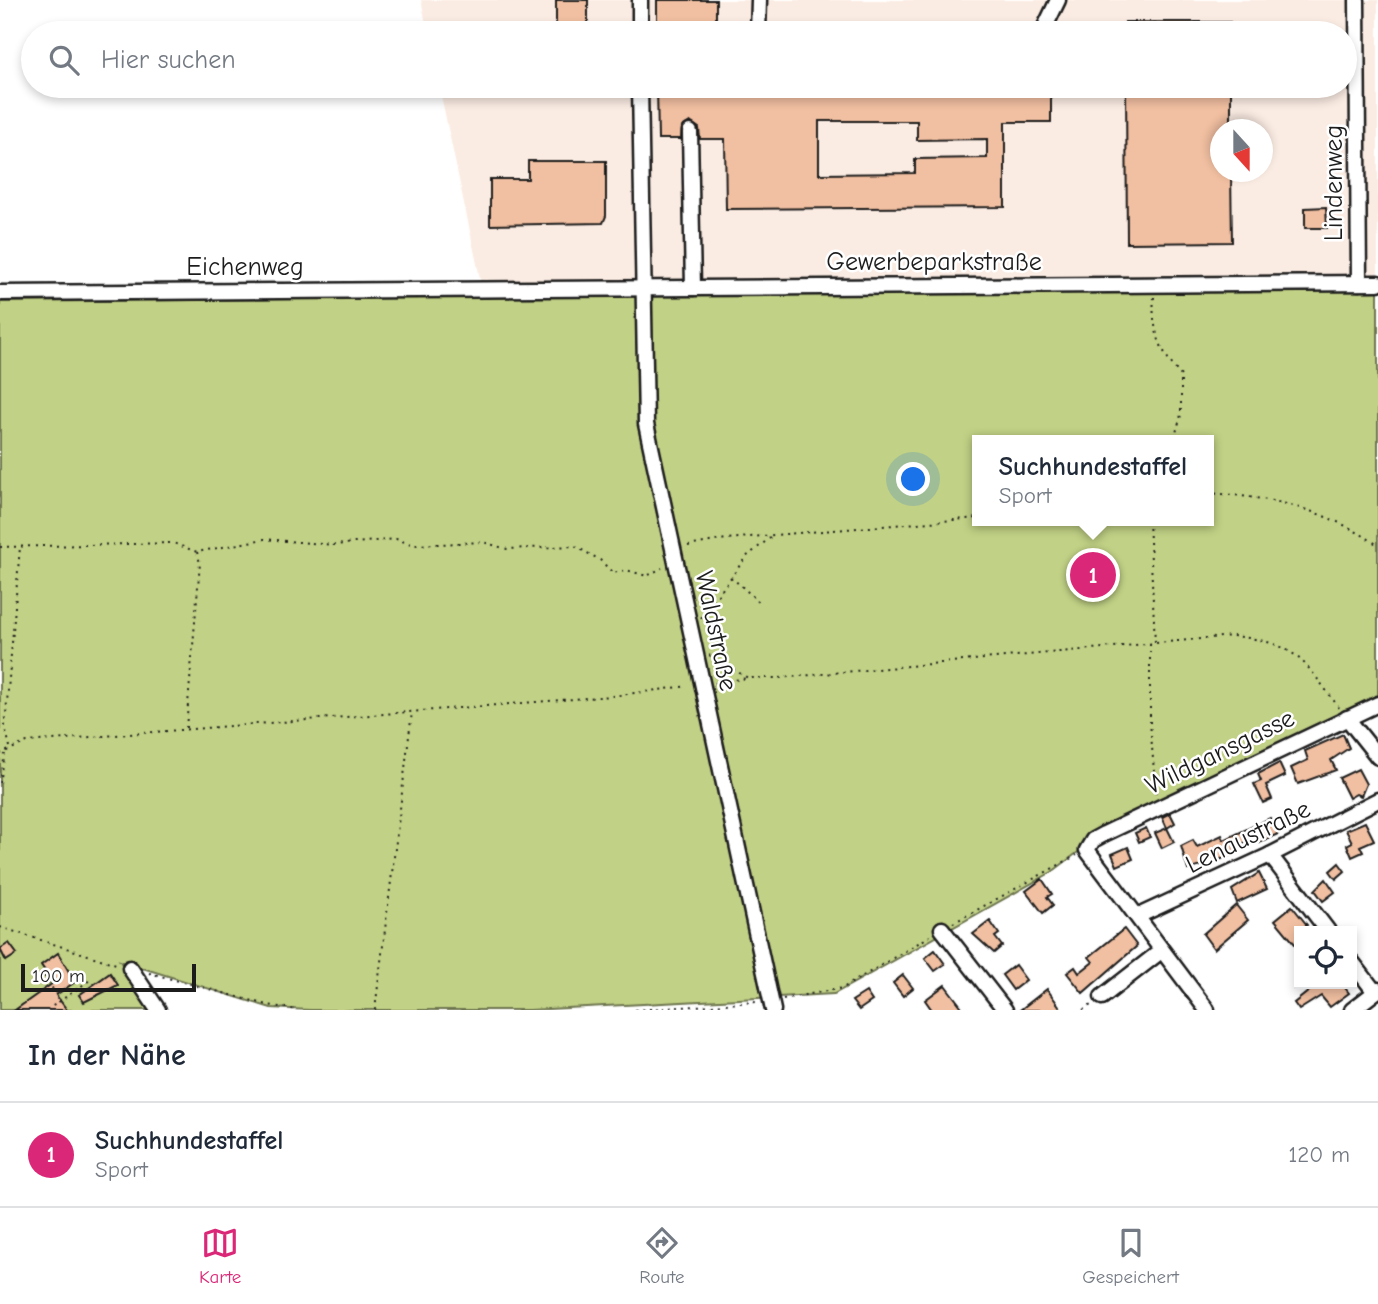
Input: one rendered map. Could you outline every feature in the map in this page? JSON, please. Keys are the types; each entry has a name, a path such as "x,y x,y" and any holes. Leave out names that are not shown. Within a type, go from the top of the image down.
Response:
{"street":[{"path":"640,0 640,21"},
{"path":"758,21 759,0"},
{"path":"1048,21 1058,0"},
{"name":"Lindenweg","path":"1357,0 1359,283"},
{"name":"Waldstraße","path":"640,98 646,425 772,1005"},
{"path":"690,132 692,288"},
{"name":"Gewerbeparkstraße","path":"490,290 1378,282"},
{"name":"Eichenweg","path":"0,293 490,290"},
{"name":"Wildgansgasse","path":"1087,850 1093,840 1378,704"},
{"path":"1347,718 1378,757"},
{"name":"Lenaustraße","path":"1138,916 1270,855 1378,800"},
{"path":"1087,850 1207,1010"},
{"path":"1270,855 1324,926"},
{"path":"942,929 1005,1010"},
{"path":"1102,997 1161,950"},
{"path":"130,968 158,1010"},
{"path":"1352,1010 1376,991 1357,968"}],"path":[{"path":"1156,285 1157,335 1166,359 1181,376 1181,415 1175,435"},
{"path":"1214,493 1258,496 1313,509 1349,525 1378,545"},
{"path":"0,547 173,543 197,552 264,539 334,545 396,539 414,545 482,542 507,549 575,546 600,560 613,573 625,570 647,576 674,556 726,539 972,519"},
{"path":"1149,526 1155,643"},
{"path":"690,627 699,620 746,558 772,536"},
{"path":"11,748 5,726 20,547"},
{"path":"186,729 200,564 197,552"},
{"path":"731,577 757,600 756,606"},
{"path":"0,754 27,742 612,696 748,678 803,676 1232,636 1268,639 1287,648 1304,662 1347,718"},
{"path":"1150,643 1153,775 1159,809"},
{"path":"694,646 748,678"},
{"path":"375,1010 412,711"},
{"path":"0,783 5,753"},
{"path":"635,1010 772,1005 843,988 942,929 1087,850"},
{"path":"0,927 130,968 268,1005 297,1010"},
{"path":"44,976 61,1000"},
{"path":"47,1010 90,980"}],"shaded area":[{"path":"421,0 1378,0 1378,288 484,297 442,98 1357,98 1357,21 425,21"}],"green space":[{"path":"1378,288 1378,709 1086,846 1052,872 834,994 529,1010 310,1010 271,1008 120,961 151,1010 0,1010 0,302"}],"building":[{"path":"556,0 588,0 588,21 556,21"},
{"path":"657,0 716,0 716,21 657,21"},
{"path":"657,98 1051,98 1051,122 1005,122 1005,207 726,209 725,139 700,139 699,128 690,122 682,127 681,139 658,139","holes":["819,121 917,121 917,140 987,139 987,158 915,159 915,173 819,174"]},
{"path":"1126,98 1231,98 1231,119 1210,119 1210,182 1231,182 1232,242 1127,243"},
{"path":"528,161 606,161 606,216 603,223 490,225 490,179 528,179"},
{"path":"1326,207 1327,228 1305,228 1305,208"},
{"path":"1343,734 1349,748 1331,760 1336,770 1298,784 1291,768 1308,760 1305,751"},
{"path":"1279,763 1285,776 1266,785 1272,799 1263,803 1254,784 1261,781 1258,774"},
{"path":"1358,769 1366,784 1361,796 1356,794 1349,798 1339,778"},
{"path":"1170,813 1175,823 1167,828 1162,817"},
{"path":"1270,818 1278,834 1258,843 1256,838 1235,847 1238,852 1188,870 1181,846 1193,840 1197,847 1222,835 1224,840"},
{"path":"1365,822 1374,840 1360,846 1363,852 1352,857 1347,845 1352,842 1346,830"},
{"path":"1146,828 1150,837 1139,842 1135,833"},
{"path":"1167,828 1174,842 1162,848 1155,833"},
{"path":"1128,847 1133,859 1117,866 1112,854"},
{"path":"1339,863 1345,871 1336,879 1330,871"},
{"path":"1259,873 1267,889 1237,903 1232,890"},
{"path":"1042,879 1052,894 1047,897 1053,905 1043,913 1026,891"},
{"path":"1326,879 1335,892 1323,901 1315,890"},
{"path":"1236,905 1248,920 1214,949 1203,934"},
{"path":"1292,906 1307,925 1294,926 1294,943 1275,920"},
{"path":"990,921 999,934 995,937 1002,946 994,953 973,934"},
{"path":"1124,929 1137,946 1083,993 1067,973 1075,967 1079,973 1093,962 1089,957"},
{"path":"9,943 17,954 6,961 0,949"},
{"path":"935,950 945,964 935,971 925,958"},
{"path":"58,953 75,982 56,995 67,1010 15,1010 53,983 41,965"},
{"path":"1015,965 1026,980 1013,990 1002,975"},
{"path":"110,973 118,985 84,1002 79,995"},
{"path":"903,975 913,988 903,996 893,983"},
{"path":"945,985 964,1010 932,1010 925,1000"},
{"path":"1047,989 1062,1010 1020,1010"},
{"path":"1307,989 1346,989 1349,993 1330,1007 1321,996 1299,1010 1294,1003 1309,991"},
{"path":"866,992 872,1001 859,1010 852,1001"}],"place":[{"name":"Suchhundestaffel","path":"1093,575"}]}
